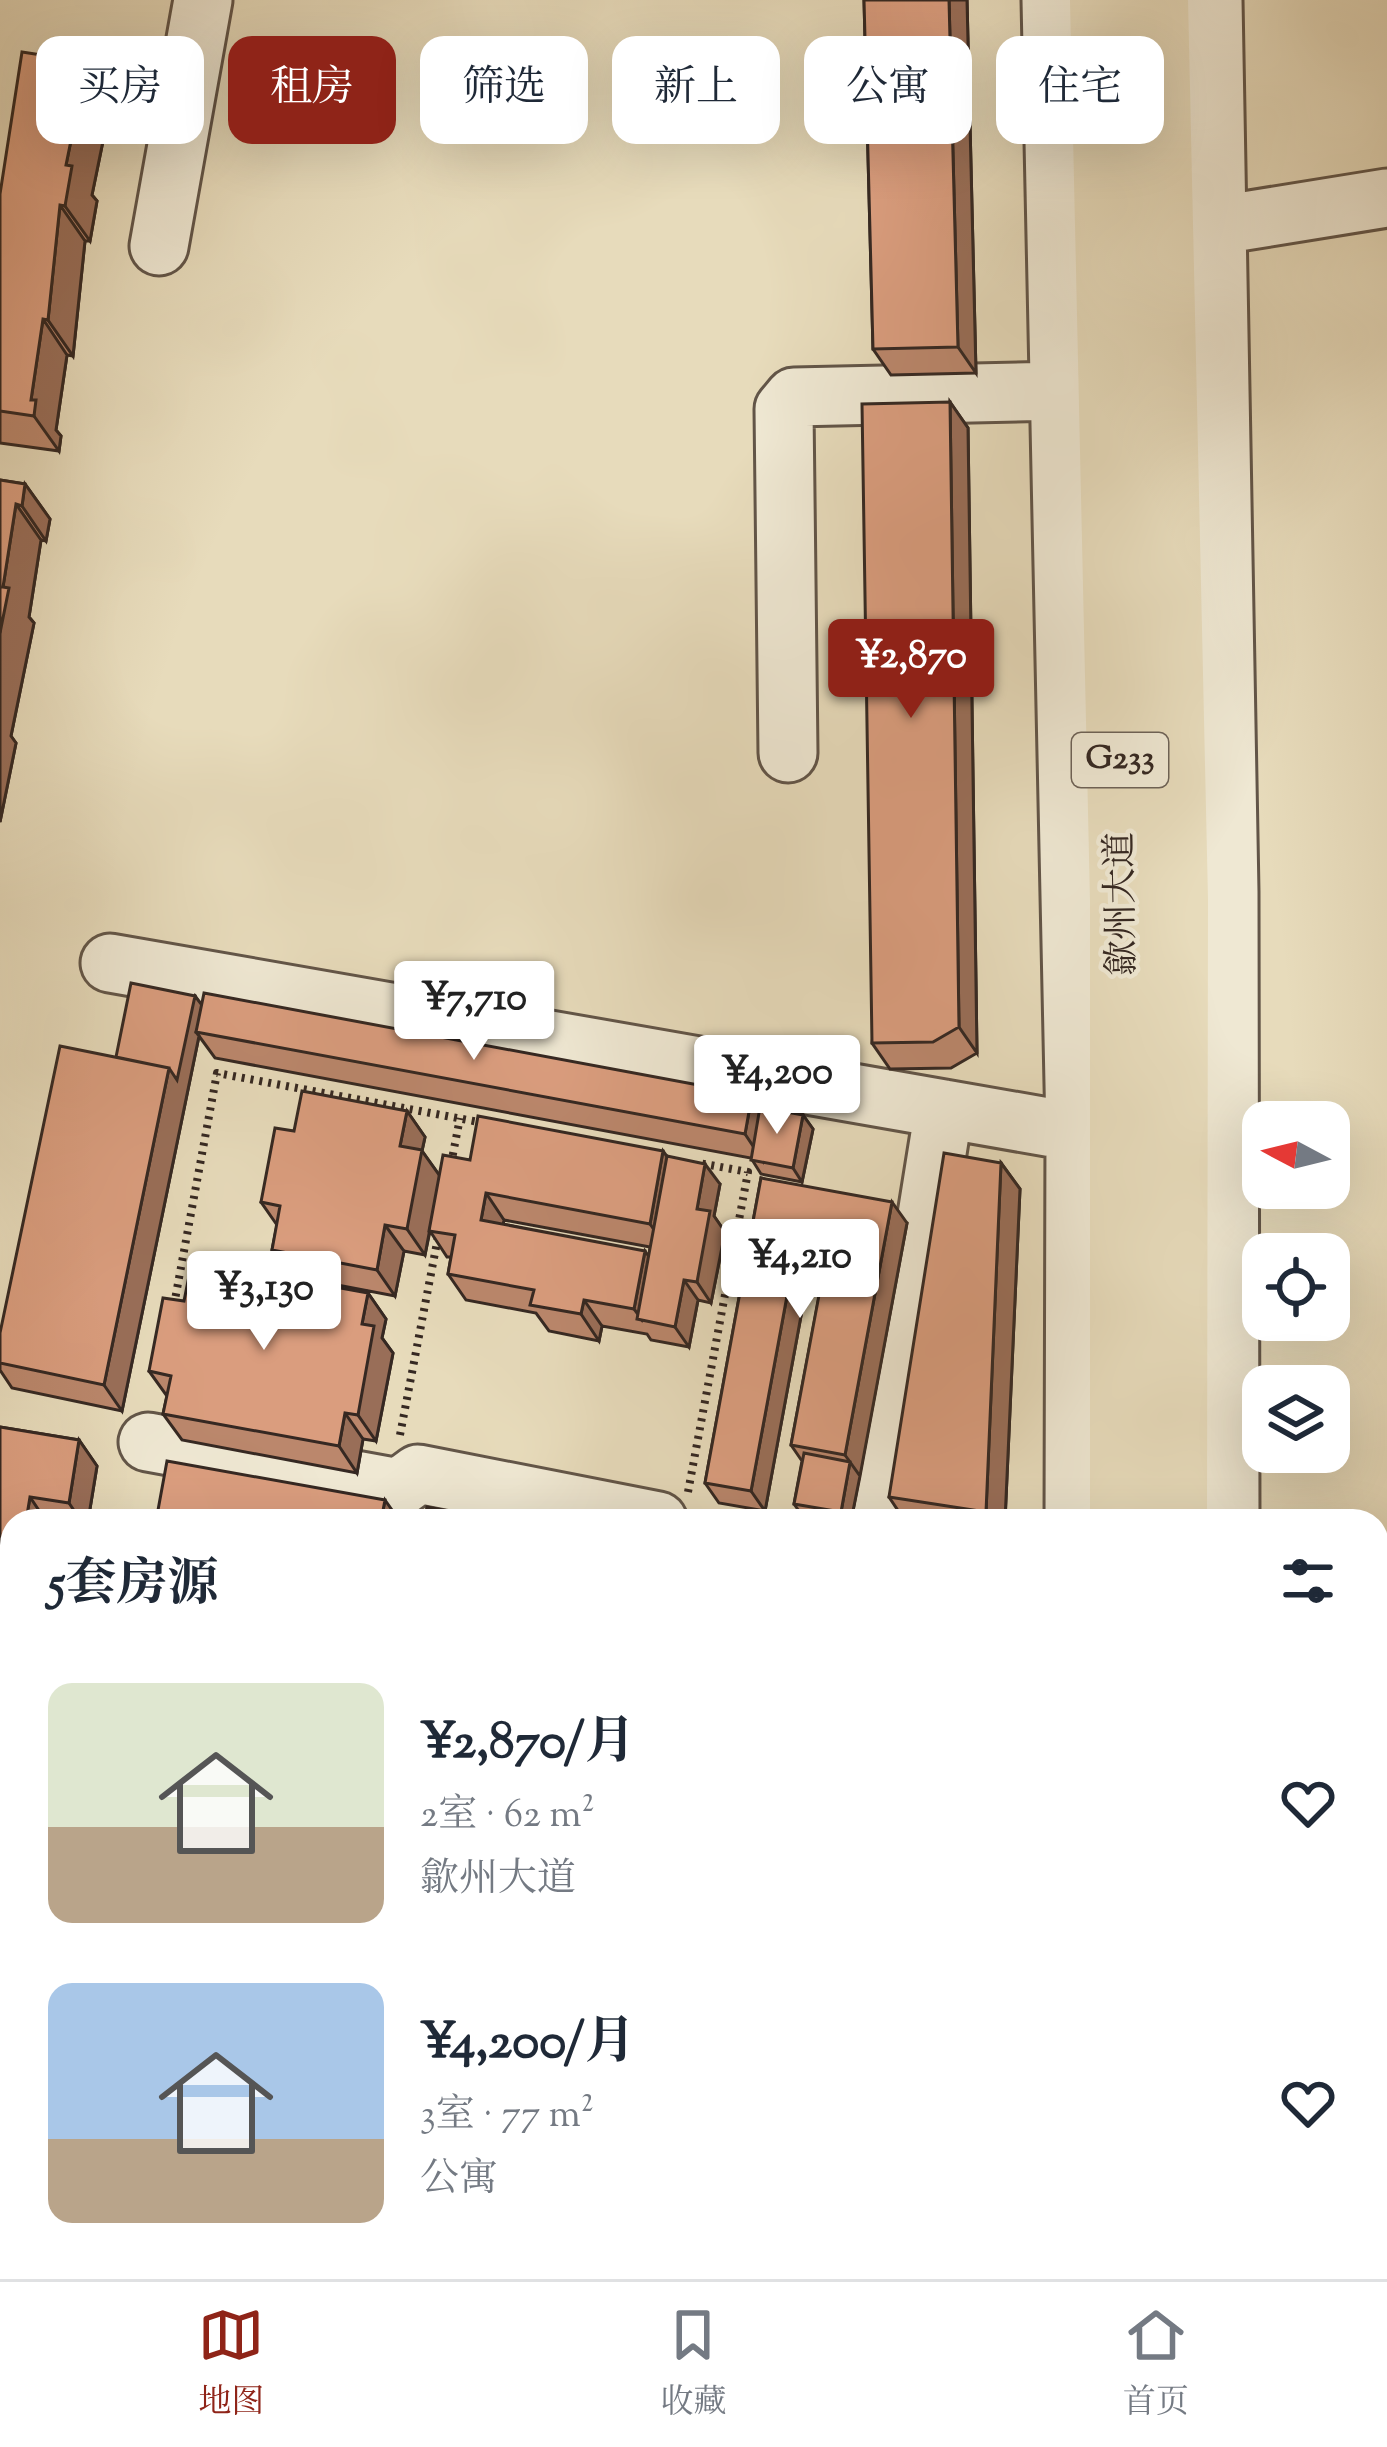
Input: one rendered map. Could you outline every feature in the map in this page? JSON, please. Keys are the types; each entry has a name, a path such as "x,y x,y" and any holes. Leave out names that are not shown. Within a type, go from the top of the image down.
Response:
{"highway":[{"name":"歙州大道","path":"1103,0 1101,1136 1122,1509"},
{"name":"歙州大道","path":"1155,0 1188,230 1175,900 1174,1509"}],"street":[{"path":"160,246 203,0"},
{"path":"1051,0 1059,391 1101,1136 1075,1509"},
{"path":"1213,0 1188,230 1233,1202 1230,1509"},
{"path":"1188,230 1387,198"},
{"path":"788,753 784,410 794,397 1059,391"},
{"path":"110,963 1101,1136"},
{"path":"880,1509 944,1109"},
{"path":"148,1442 391,1487 418,1474 672,1509"}],"path":[{"path":"170,1327 217,1073 504,1126"},
{"path":"447,1187 460,1118"},
{"path":"672,1509 748,1172 682,1160"},
{"path":"391,1487 442,1210"}],"building":[{"path":"864,0 949,0 950,36 865,36"},
{"path":"22,52 36,54 36,144 70,144 66,165 72,166 65,206 60,205 48,320 43,319 31,400 36,400 34,416 0,411 0,194"},
{"path":"868,144 953,144 958,347 873,349"},
{"path":"950,402 959,1027 933,1042 872,1043 862,404"},
{"path":"0,480 25,484 22,506 16,504 0,633"},
{"path":"131,983 195,996 177,1080 169,1068 116,1057"},
{"path":"204,993 752,1095 745,1134 196,1032"},
{"path":"60,1046 169,1068 104,1385 0,1363 0,1333"},
{"path":"302,1091 407,1111 400,1146 422,1150 407,1229 385,1225 377,1270 272,1250 280,1206 261,1202 275,1128 294,1131"},
{"path":"760,1107 803,1115 793,1168 751,1160"},
{"path":"478,1116 663,1151 650,1224 486,1193 481,1220 645,1251 634,1309 584,1300 581,1314 530,1305 534,1290 448,1274 455,1235 429,1231 443,1155 470,1160"},
{"path":"944,1153 1001,1163 986,1509 889,1497"},
{"path":"667,1156 705,1164 697,1209 710,1211 697,1282 684,1280 675,1327 637,1319"},
{"path":"761,1178 892,1202 845,1455 791,1445 825,1263 794,1258 751,1491 705,1483"},
{"path":"192,1261 368,1293 362,1324 374,1326 358,1415 345,1413 339,1446 163,1414 171,1376 149,1371 163,1298 184,1301"},
{"path":"0,1427 79,1440 69,1503 30,1497 28,1509 0,1509"},
{"path":"804,1453 850,1462 842,1509 794,1504"},
{"path":"167,1461 385,1500 383,1509 158,1509"}]}
